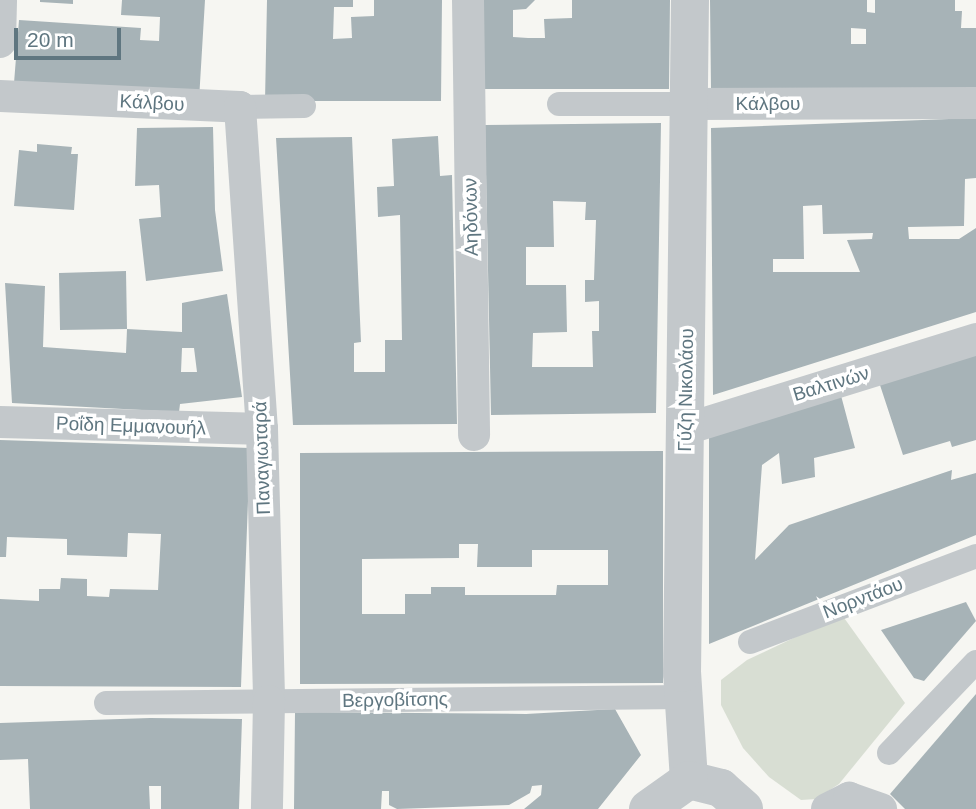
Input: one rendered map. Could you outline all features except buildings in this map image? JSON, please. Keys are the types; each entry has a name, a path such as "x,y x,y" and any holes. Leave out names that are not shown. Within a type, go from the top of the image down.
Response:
{"street":[{"path":"0,42 1,0"},
{"name":"Αηδόνων","path":"468,0 474,435"},
{"name":"Γύζη Νικολάου","path":"689,779 685,697 690,0"},
{"name":"Κάλβου","path":"0,96 240,107 304,106"},
{"name":"Κάλβου","path":"559,104 976,103"},
{"name":"Παναγιωταρά","path":"240,107 262,429 269,701 267,809"},
{"name":"Βαλτινών","path":"686,429 976,339"},
{"name":"Ροΐδη Εμμανουήλ","path":"0,422 262,429"},
{"name":"Νορντάου","path":"750,642 976,556"},
{"path":"889,753 976,662"},
{"name":"Βεργοβίτσης","path":"106,703 685,697"},
{"path":"648,809 689,779 721,788 744,809"},
{"path":"827,809 849,798 881,809"}],"shaded area":[{"path":"842,615 905,703 839,784 816,799 801,800 769,777 743,748 721,705 721,680 747,660"}]}
